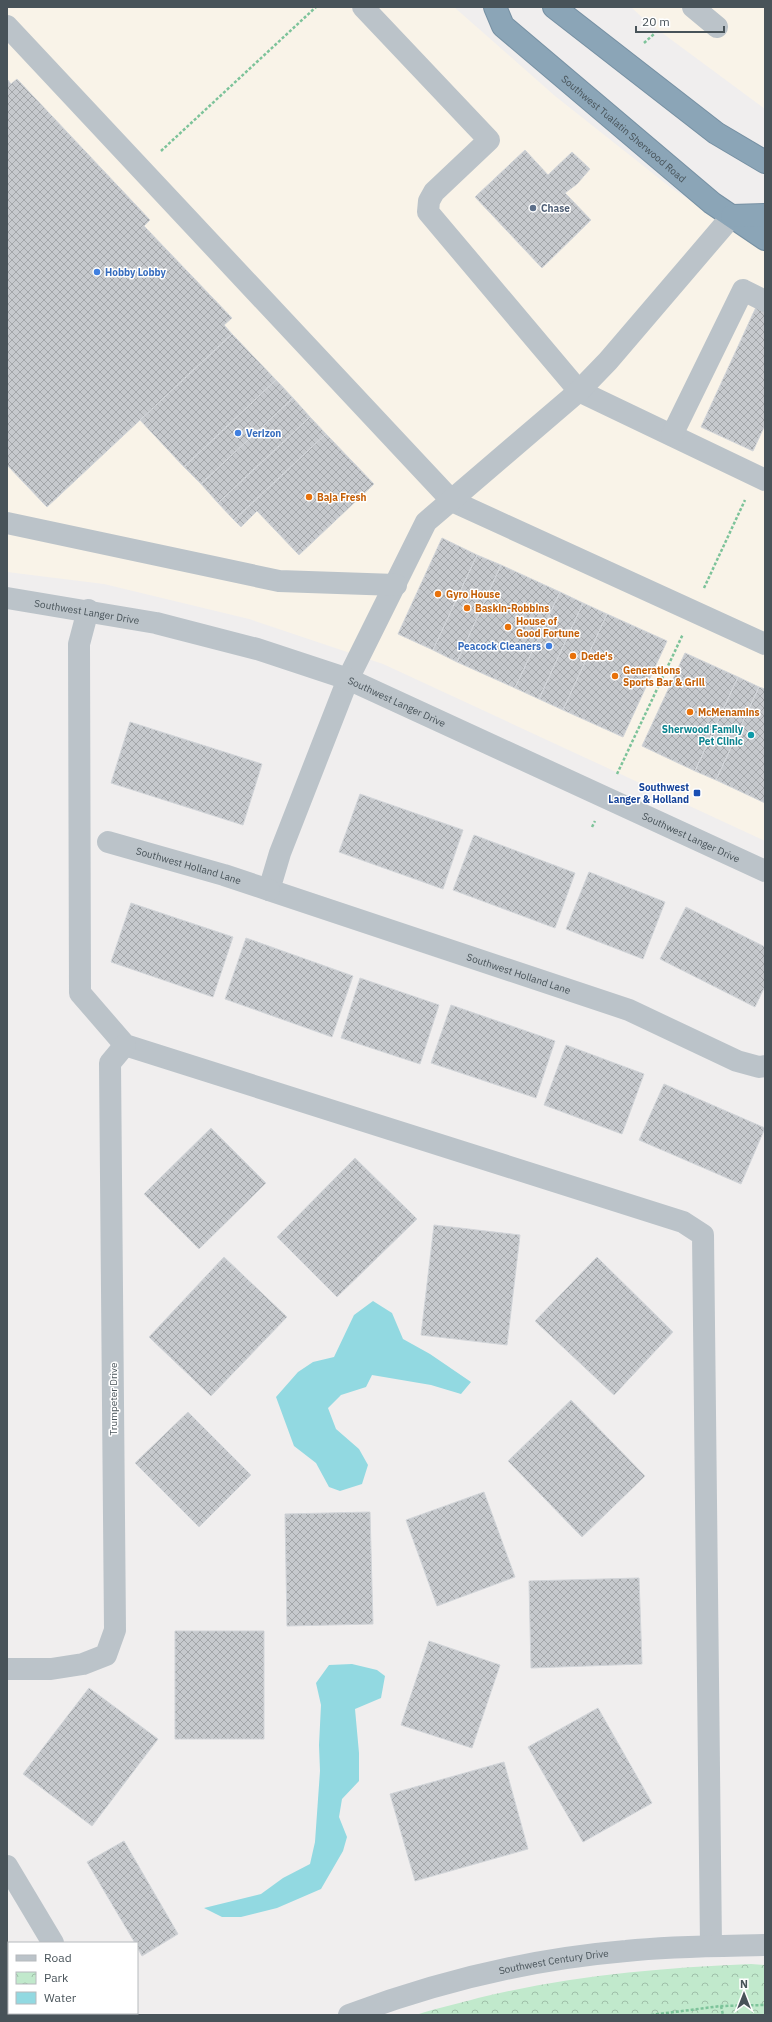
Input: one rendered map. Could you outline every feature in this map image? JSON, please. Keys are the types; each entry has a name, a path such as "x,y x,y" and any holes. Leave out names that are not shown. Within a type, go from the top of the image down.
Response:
{"highway":[{"name":"Southwest Tualatin Sherwood Road","path":"495,7 503,26 712,203 765,239"},
{"path":"554,7 716,133 765,162"},
{"path":"732,216 765,215"}],"street":[{"path":"363,7 489,140 434,192 429,201 428,212 579,390 765,480"},
{"path":"693,7 717,27"},
{"path":"7,26 452,500 765,644"},
{"path":"269,890 280,854 348,679 426,522 579,390 608,361 732,216"},
{"path":"672,435 743,290 765,301"},
{"path":"7,523 279,581 396,585"},
{"name":"Southwest Langer Drive","path":"7,598 88,610 156,623 257,649 348,679 765,871"},
{"path":"88,610 79,644 80,993 125,1045 683,1222 703,1235 711,1946"},
{"name":"Southwest Holland Lane","path":"108,842 224,875 629,1010 737,1061 765,1066"},
{"name":"Trumpeter Drive","path":"7,1669 50,1669 83,1664 106,1655 115,1630 110,1063 125,1045"},
{"path":"7,1866 53,1942"},
{"name":"Southwest Century Drive","path":"349,2015 400,1996 476,1977 548,1962 625,1951 711,1946 765,1945"}],"path":[{"path":"141,170 316,7"},
{"path":"592,828 748,493"},
{"path":"721,2006 723,2015"},
{"path":"651,2015 721,2006 765,2006"}],"shaded area":[{"path":"7,7 454,7 555,96 670,187 765,250 765,841 383,664 249,619 104,584 7,572"},
{"path":"631,7 765,7 765,109 646,21"}],"green space":[{"path":"751,1964 765,1965 765,2015 416,2015 478,1998 546,1984 613,1974"}],"water":[{"path":"373,1301 392,1313 403,1339 430,1354 471,1382 461,1394 431,1385 372,1375 366,1387 341,1395 328,1408 336,1429 359,1449 368,1465 362,1484 340,1491 329,1487 316,1463 294,1446 276,1397 298,1372 313,1362 334,1357 354,1315"},
{"path":"352,1664 377,1670 385,1676 381,1698 355,1709 359,1753 359,1781 342,1799 339,1817 347,1837 343,1851 321,1889 277,1908 241,1917 222,1917 204,1908 261,1894 283,1878 310,1864 315,1842 320,1771 319,1745 321,1705 316,1683 329,1665"}],"building":[{"name":"Hobby Lobby","path":"7,79 11,84 17,79 150,220 144,226 232,318 224,325 232,334 47,507 7,465"},
{"name":"Chase","path":"525,150 548,175 572,152 590,169 577,184 565,193 591,220 542,268 475,197"},
{"path":"757,305 765,309 765,425 753,451 701,427"},
{"path":"232,334 276,380 184,467 140,420"},
{"name":"Verizon","path":"276,380 293,398 201,484 184,467"},
{"path":"293,398 310,417 218,503 201,484"},
{"path":"310,417 326,434 234,520 218,503"},
{"name":"Baja Fresh","path":"326,434 374,484 299,555 257,511 241,527 234,520"},
{"name":"Gyro House","path":"442,538 477,555 433,650 398,634"},
{"name":"Baskin-Robbins","path":"477,555 501,565 457,662 433,650"},
{"name":"House of Good Fortune","path":"501,565 560,592 515,688 457,662"},
{"name":"Peacock Cleaners","path":"560,592 583,603 539,699 515,688"},
{"name":"Dede's","path":"583,603 607,614 563,710 539,699"},
{"name":"Generations Sports Bar & Grill","path":"607,614 667,641 623,737 563,710"},
{"name":"McMenamins","path":"685,653 738,677 695,771 642,746"},
{"path":"738,677 759,687 716,780 695,771"},
{"name":"Sherwood Family Pet Clinic","path":"759,687 765,689 765,803 716,780"},
{"path":"130,722 262,764 243,825 111,783"},
{"path":"360,794 463,830 443,889 339,852"},
{"path":"474,835 575,873 555,928 453,890"},
{"path":"589,872 665,902 643,959 566,929"},
{"path":"131,903 233,937 213,997 111,962"},
{"path":"686,907 765,947 765,986 755,1007 660,959"},
{"path":"246,938 353,976 332,1037 225,999"},
{"path":"360,978 439,1005 420,1064 341,1038"},
{"path":"451,1005 555,1041 536,1098 431,1063"},
{"path":"566,1045 644,1074 622,1134 544,1105"},
{"path":"664,1084 765,1128 741,1184 639,1140"},
{"path":"211,1128 266,1183 199,1249 144,1194"},
{"path":"355,1158 417,1219 337,1297 277,1237"},
{"path":"434,1225 520,1235 507,1345 421,1335"},
{"path":"224,1257 287,1317 211,1396 149,1337"},
{"path":"597,1257 673,1332 614,1395 535,1321"},
{"path":"571,1400 645,1476 582,1537 508,1461"},
{"path":"188,1412 251,1475 199,1527 135,1463"},
{"path":"484,1492 515,1577 437,1606 406,1520"},
{"path":"370,1512 373,1624 287,1626 285,1514"},
{"path":"639,1578 642,1664 531,1668 529,1581"},
{"path":"175,1631 264,1631 264,1739 175,1739"},
{"path":"429,1641 500,1665 472,1748 401,1725"},
{"path":"89,1688 158,1739 92,1826 23,1774"},
{"path":"598,1708 652,1803 583,1842 528,1747"},
{"path":"504,1762 528,1849 415,1881 390,1794"},
{"path":"124,1841 178,1934 142,1956 138,1949 138,1942 134,1942 87,1862"}],"place":[{"name":"Chase","path":"533,208"},
{"name":"Hobby Lobby","path":"97,272"},
{"name":"Verizon","path":"238,433"},
{"name":"Baja Fresh","path":"309,497"},
{"name":"Gyro House","path":"438,594"},
{"name":"Baskin-Robbins","path":"467,608"},
{"name":"House of Good Fortune","path":"508,627"},
{"name":"Peacock Cleaners","path":"549,646"},
{"name":"Dede's","path":"573,656"},
{"name":"Generations Sports Bar & Grill","path":"615,676"},
{"name":"McMenamins","path":"690,712"},
{"name":"Sherwood Family Pet Clinic","path":"751,735"},
{"name":"Southwest Langer & Holland","path":"697,793"}]}
